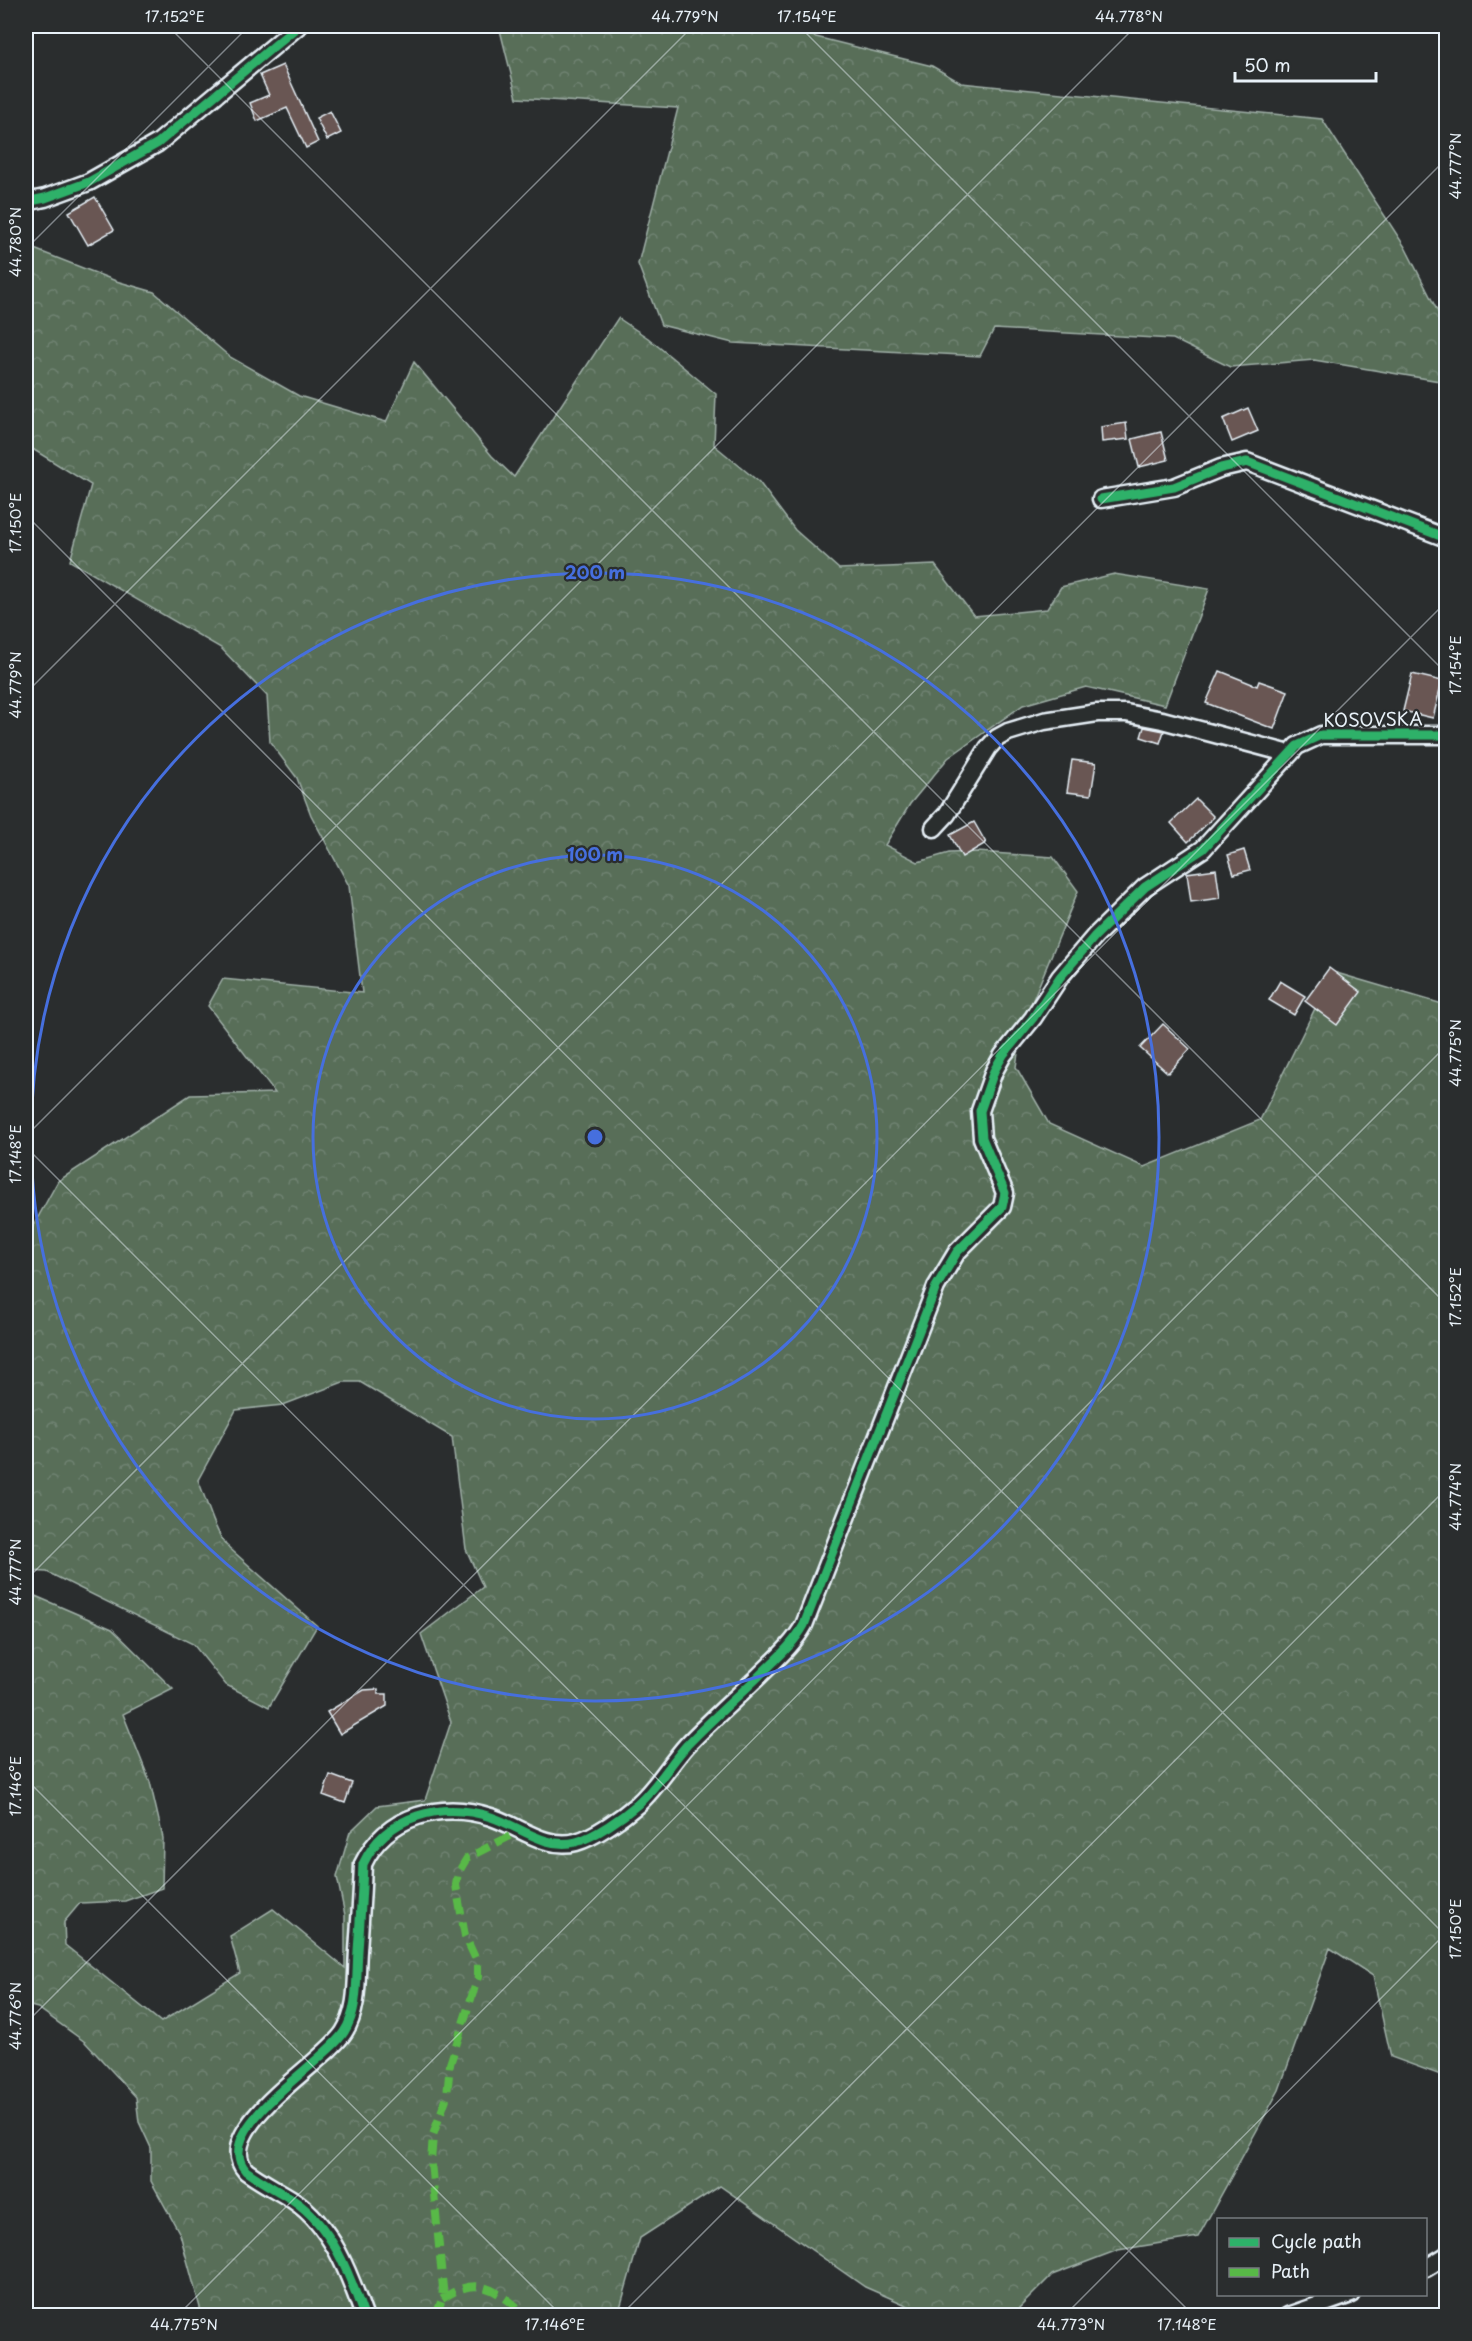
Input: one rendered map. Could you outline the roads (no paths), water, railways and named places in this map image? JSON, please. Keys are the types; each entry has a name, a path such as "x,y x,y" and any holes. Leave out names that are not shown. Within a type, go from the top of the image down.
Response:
{"street":[{"path":"26,202 45,198 89,182 158,143 298,26"},
{"path":"1101,499 1174,487 1221,468 1247,462 1446,538"},
{"path":"934,828 946,814 988,748 997,738 1008,732 1044,721 1098,713 1126,713 1162,720 1290,754"},
{"name":"KOSOVSKA","path":"364,2316 351,2277 328,2234 307,2211 293,2200 246,2171 240,2164 238,2150 242,2136 260,2110 331,2049 345,2031 354,2008 363,1864 370,1849 378,1839 400,1822 418,1815 451,1811 491,1817 551,1843 576,1842 592,1837 636,1805 688,1744 797,1637 804,1625 936,1287 957,1252 1002,1207 1005,1193 982,1138 980,1111 1002,1055 1033,1018 1060,977 1095,936 1145,887 1203,849 1297,746 1321,735 1446,735"},
{"path":"1427,2267 1446,2256"},
{"path":"1288,2316 1348,2296"}]}
